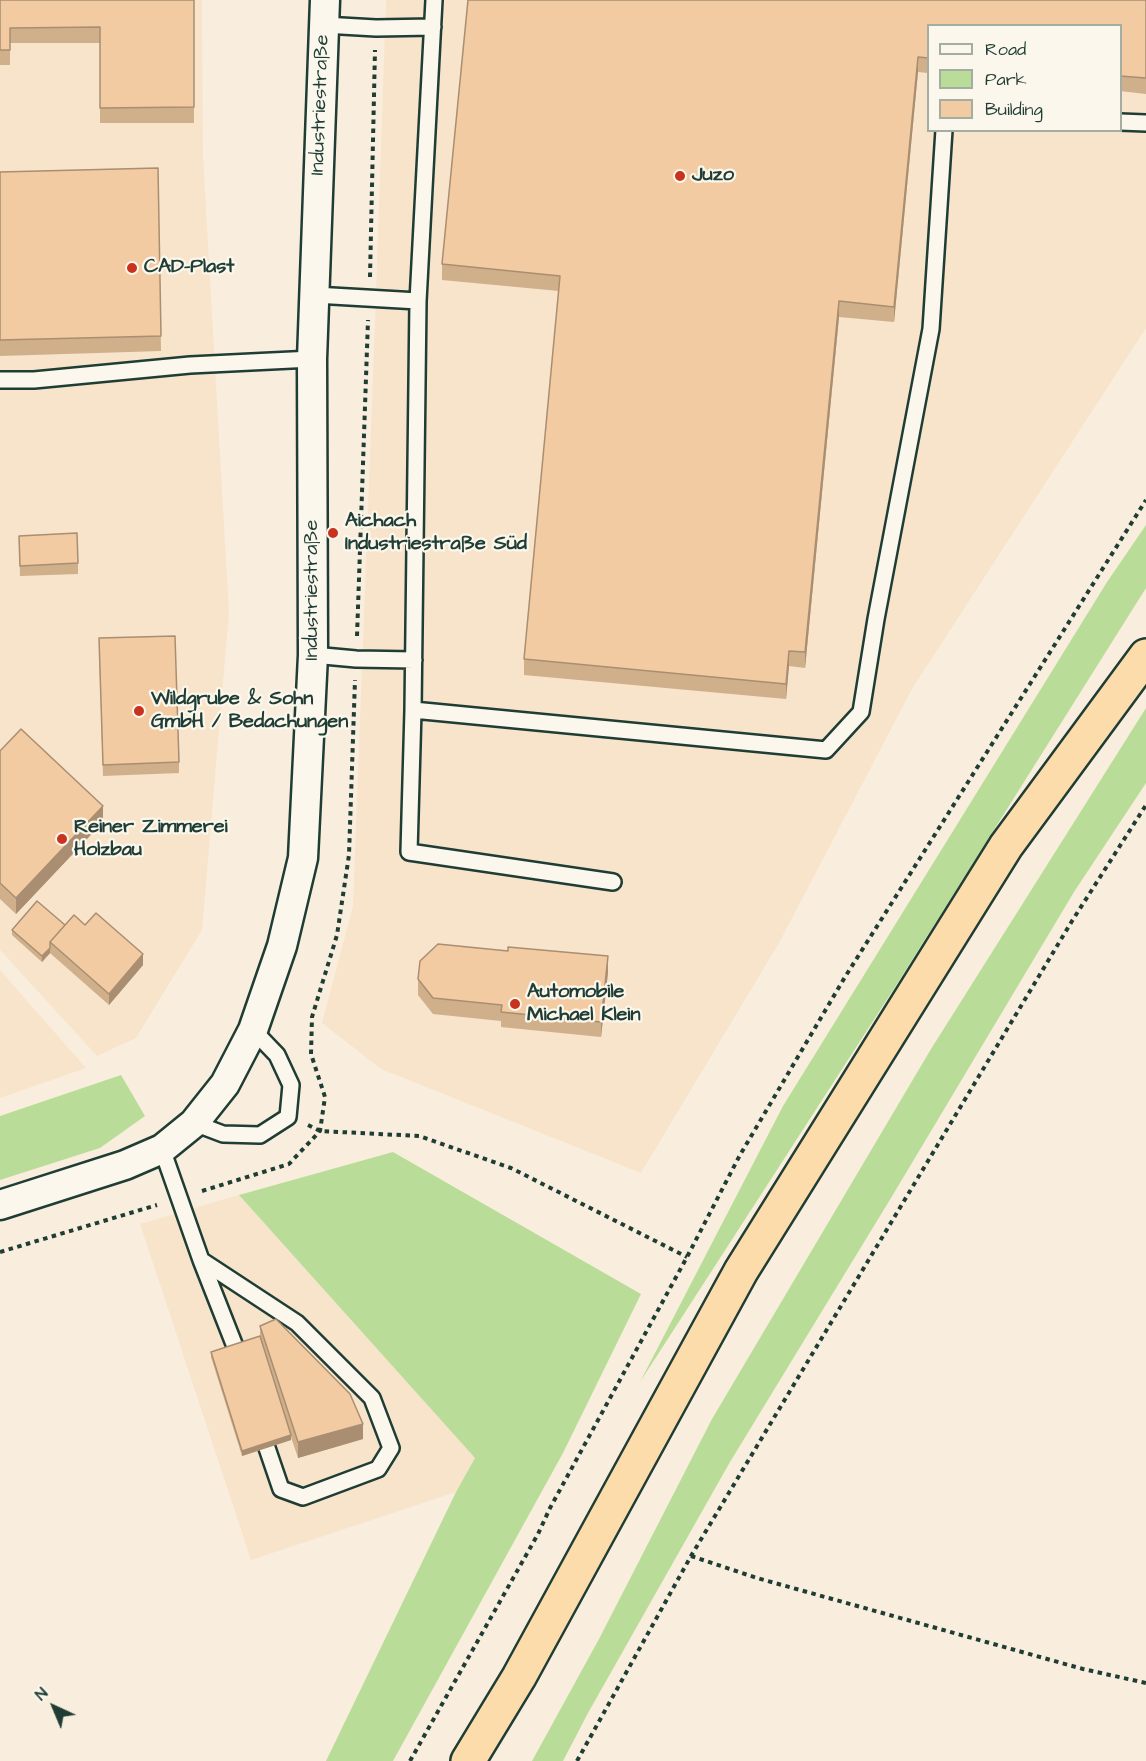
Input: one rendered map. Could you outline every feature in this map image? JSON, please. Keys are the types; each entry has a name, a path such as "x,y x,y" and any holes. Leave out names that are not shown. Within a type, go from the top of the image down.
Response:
{"highway":[{"path":"468,1761 519,1677 741,1271 1006,846 1146,656"},
{"path":"483,1761 519,1677"}],"street":[{"name":"Industriestraße","path":"0,1205 125,1165 162,1149 194,1123 225,1084 253,1030 282,946 303,858 313,655 312,359 324,12"}],"lane":[{"path":"434,0 418,301 414,660 409,852 613,882"},
{"path":"324,12 376,28 433,27"},
{"path":"1122,122 1146,123"},
{"path":"413,710 826,750 854,720 861,712 931,329 944,132"},
{"path":"315,295 418,301"},
{"path":"0,380 34,380 190,365 312,359"},
{"path":"313,655 356,659 414,660"},
{"path":"194,1123 223,1134 260,1135 288,1117 291,1085 277,1055 253,1030"},
{"path":"162,1149 201,1260 236,1349"},
{"path":"201,1260 297,1323 364,1389 372,1398 391,1448 378,1469 303,1497 280,1489 267,1448"}],"path":[{"path":"410,1761 538,1534 740,1155 845,977 1146,500"},
{"path":"577,1761 691,1556 1065,931 1146,805"},
{"path":"288,1117 320,1131 419,1136 511,1168 687,1257"},
{"path":"691,1556 757,1578 1083,1669 1146,1683"}],"shaded area":[{"path":"0,0 202,0 203,156 229,612 202,930 136,1038 97,1056 0,950"},
{"name":"Juzo","path":"386,0 1146,0 1146,328 912,689 779,943 641,1173 381,1069 322,1023 353,906"},
{"path":"0,970 86,1068 0,1098"},
{"path":"239,1195 475,1458 456,1492 251,1560 140,1224"}],"green space":[{"path":"1146,525 1146,588 897,984 640,1382 783,1106 1107,582"},
{"path":"1146,708 1146,783 1074,892 730,1462 563,1761 532,1761 599,1639 712,1419 931,1049"},
{"path":"121,1075 145,1116 100,1148 0,1180 0,1116"},
{"path":"393,1152 641,1294 563,1453 393,1761 326,1761 456,1492 475,1458 239,1195"}],"building":[{"path":"0,0 194,0 194,107 100,108 100,27 10,28 10,50 0,50"},
{"path":"468,0 1146,0 1146,78 1122,76 1122,24 927,24 927,58 918,57 894,307 839,301 805,652 789,651 786,684 524,659 560,276 442,264"},
{"path":"158,168 161,336 0,340 0,172"},
{"path":"77,533 78,563 20,566 19,536"},
{"name":"Wildgrube & Sohn GmbH / Bedachungen","path":"175,636 179,762 103,765 99,638"},
{"path":"21,729 103,806 16,898 0,883 0,751"},
{"path":"37,901 65,925 50,942 50,948 42,956 12,930"},
{"path":"96,913 143,954 109,994 50,942 74,915 85,925"},
{"name":"Automobile Michael Klein","path":"438,944 508,951 508,947 608,956 601,1022 501,1012 502,1005 433,998 418,979 420,961"},
{"path":"276,1319 350,1394 363,1424 298,1442 260,1326"},
{"path":"260,1336 291,1435 242,1451 211,1352"}],"place":[{"name":"Juzo","path":"680,176"},
{"name":"CAD-Plast","path":"132,268"},
{"name":"Aichach Industriestraße Süd","path":"333,533"},
{"name":"Wildgrube & Sohn GmbH / Bedachungen","path":"139,711"},
{"name":"Reiner Zimmerei Holzbau","path":"62,839"},
{"name":"Automobile Michael Klein","path":"515,1004"}]}
